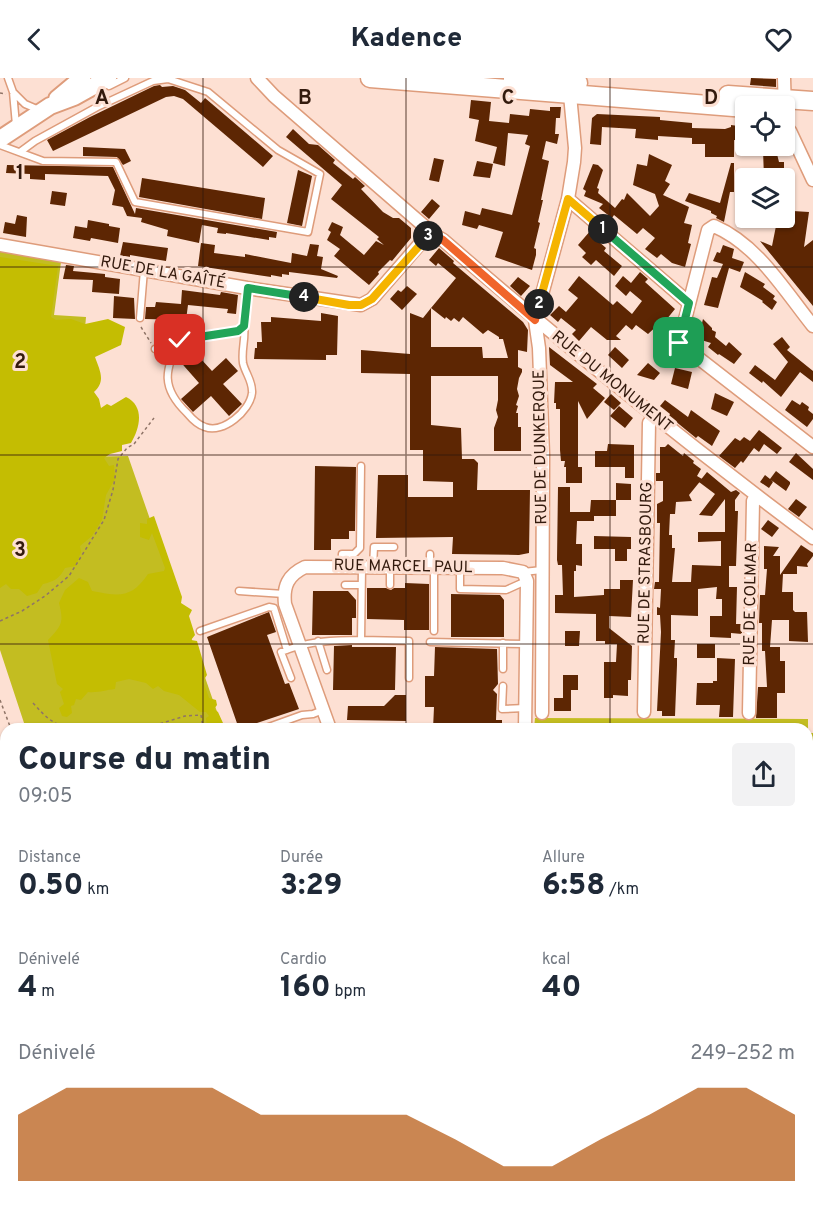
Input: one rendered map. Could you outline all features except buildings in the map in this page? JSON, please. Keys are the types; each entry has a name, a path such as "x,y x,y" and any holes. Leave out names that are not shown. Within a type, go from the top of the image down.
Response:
{"main road":[{"path":"0,139 46,109 82,78"},
{"path":"46,109 108,78"},
{"path":"370,78 563,85 735,107"},
{"path":"482,78 676,93 735,101"},
{"path":"795,105 813,101"},
{"path":"795,109 813,113"}],"street":[{"path":"784,78 785,96"},
{"name":"RUE DU MONUMENT","path":"260,80 274,96 424,226 429,236 436,236 443,240 535,320 813,538"},
{"name":"RUE DE DUNKERQUE","path":"542,713 542,444 539,348 535,320 568,199 575,148 563,85"},
{"path":"795,141 813,180"},
{"path":"568,199 689,303"},
{"path":"813,326 755,254 726,231 714,226 708,230 679,343 813,447"},
{"name":"RUE DE LA GAÎTÉ","path":"0,245 361,305 372,299 429,236"},
{"name":"RUE DE STRASBOURG","path":"644,712 649,423 655,416"},
{"name":"RUE DE COLMAR","path":"749,713 753,501 756,495"},
{"name":"RUE MARCEL PAUL","path":"284,594 289,578 304,567 504,568 525,576"},
{"path":"525,576 525,723"},
{"path":"284,594 285,604 328,723"}],"lane":[{"path":"9,78 13,92 16,129"},
{"path":"74,97 95,93 125,78"},
{"path":"0,145 43,161 116,162 135,202 308,232 320,174 278,150 208,92 168,79 153,81 97,107 35,141 20,152"},
{"path":"13,92 25,104 46,109"},
{"path":"140,318 144,269"},
{"path":"180,340 170,358 166,374 169,391 177,404 195,422 206,428 219,427 233,421 242,412 252,394 248,374 243,364 248,288"},
{"path":"155,349 168,342 238,331 244,326"},
{"path":"341,567 342,554 354,554 360,548 361,466"},
{"path":"361,640 361,585 374,546 394,547"},
{"path":"430,554 434,631"},
{"path":"390,567 390,585"},
{"path":"460,568 460,589 507,590 525,576 542,570"},
{"path":"345,585 361,585"},
{"path":"239,591 284,594"},
{"path":"200,631 269,607 274,608 287,650"},
{"path":"291,678 281,652 318,641 361,640 409,641 409,678"},
{"path":"318,641 327,670"},
{"path":"429,642 525,644"},
{"path":"503,643 503,669"},
{"path":"503,686 502,709 525,708"},
{"path":"280,723 323,710"}],"path":[{"path":"140,318 144,334 155,349"},
{"path":"0,621 22,611 45,596 69,576 104,520 113,490 118,459 134,444 154,418"},
{"path":"0,700 9,723"},
{"path":"33,703 55,723"},
{"path":"163,723 192,714 201,715 202,723"}],"shaded area":[{"path":"0,251 61,262 54,315 86,317 74,457 128,456 221,723 24,723 0,650"},
{"path":"0,257 58,266 51,317 56,320 71,319 85,324 108,319 125,327 121,345 95,357 101,380 94,392 101,408 107,404 111,406 126,397 136,406 139,418 137,431 131,443 122,445 122,451 104,458 109,466 114,465 115,479 106,495 102,520 92,536 80,546 81,552 76,566 65,568 56,579 43,584 37,593 27,596 19,589 11,589 6,584 0,588"},
{"path":"154,516 182,597 181,603 192,610 189,616 195,635 191,640 197,641 207,675 203,681 209,698 216,700 217,705 214,709 223,723 206,723 206,718 209,716 206,712 200,712 179,695 164,691 158,686 153,689 146,683 129,679 116,682 115,689 88,692 81,700 76,699 74,705 71,706 72,713 67,717 62,716 59,708 64,704 60,692 63,689 57,684 48,640 61,623 59,603 65,590 79,578 88,582 92,591 124,594 136,588 148,574 164,571 165,568 152,533 149,540 140,537 140,523 147,524 147,519"},
{"path":"535,718 808,719 808,723 535,723"}],"route":[{"path":"180,340 238,331 244,326 248,288 361,305 372,299 424,238 429,236 436,236 443,240 535,320 568,199 689,303 679,343"}]}
